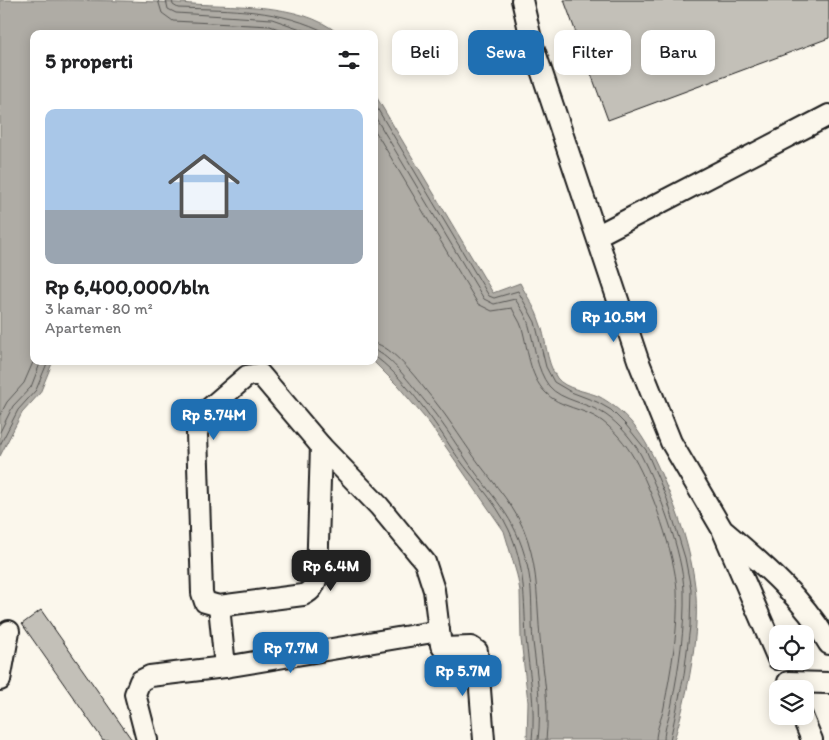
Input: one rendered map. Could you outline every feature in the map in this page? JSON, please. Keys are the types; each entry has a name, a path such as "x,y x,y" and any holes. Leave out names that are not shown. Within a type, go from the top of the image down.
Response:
{"street":[{"path":"522,0 532,43 598,235 638,360 671,442 722,529 769,639"},
{"path":"598,235 829,114"},
{"path":"321,446 317,577 311,591 303,595 219,606 205,602 202,593 197,433 205,412 247,376 260,374 321,446 380,506 425,562 434,590 441,645 443,648 471,647 477,651 484,740"},
{"path":"722,529 822,615 829,644"},
{"path":"219,606 225,667"},
{"path":"0,680 9,631"},
{"path":"147,740 135,694 140,681 150,676 225,667 439,631"},
{"path":"814,684 829,683"},
{"path":"806,725 812,740"}],"water":[{"path":"0,0 135,1 241,6 284,11 304,16 322,23 333,30 30,30 30,365 51,365 40,393 22,413 0,456"},
{"path":"378,100 493,293 520,283 542,327 550,364 557,378 565,385 598,396 620,411 641,436 657,465 675,506 684,533 691,559 695,586 696,623 692,664 674,740 527,740 528,702 521,639 520,591 504,531 430,424 398,386 377,365"}],"building":[{"path":"564,0 829,0 829,38 608,120 592,75 631,75 631,30 575,30"},
{"path":"41,610 132,740 103,740 22,624"}]}
